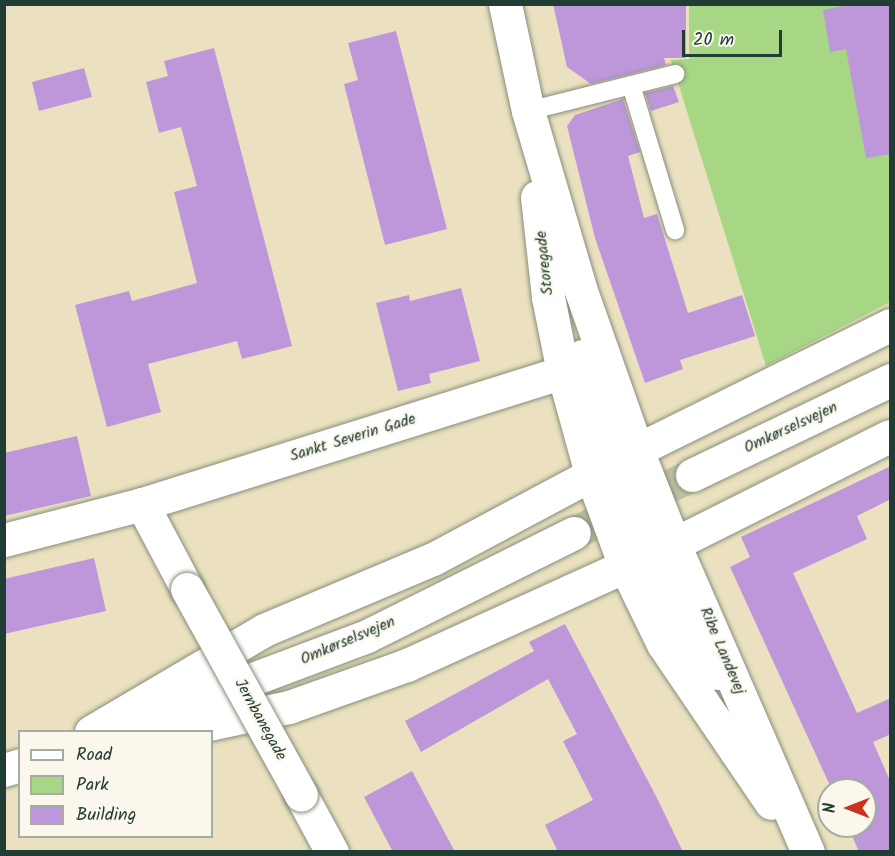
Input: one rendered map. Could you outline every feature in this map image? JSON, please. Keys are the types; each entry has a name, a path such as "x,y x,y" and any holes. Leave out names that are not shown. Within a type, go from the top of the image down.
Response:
{"main road":[{"name":"Storegade","path":"505,4 528,111 580,288 614,463"},
{"name":"Storegade","path":"514,49 541,223 548,297 563,372 614,463"},
{"path":"541,223 614,463 650,554"},
{"path":"94,730 264,630 433,559 614,463 891,325"},
{"name":"Sankt Severin Gade","path":"4,540 142,504 563,372"},
{"name":"Omkørselsvejen","path":"692,475 891,380"},
{"path":"180,730 289,707 407,665 650,554 891,436"},
{"name":"Ribe Landevej","path":"614,463 650,554 740,696 806,852"},
{"name":"Jernbanegade","path":"142,504 332,852"},
{"name":"Omkørselsvejen","path":"119,730 367,636 574,533"},
{"name":"Ribe Landevej","path":"650,554 663,645 806,852"}],"lane":[{"path":"528,111 675,74"},
{"path":"631,85 675,230"}],"green space":[{"path":"689,5 890,5 890,302 766,366 671,60 689,59"}],"building":[{"path":"553,4 686,4 686,58 664,58 666,65 591,84 567,67"},
{"path":"853,4 891,4 891,154 866,158 846,49 830,52 823,10"},
{"path":"396,31 447,229 385,245 344,84 358,80 348,43"},
{"path":"214,48 292,346 242,359 237,341 148,364 161,412 107,427 75,305 129,291 132,301 197,283 174,192 197,186 181,127 159,133 146,82 168,76 164,61"},
{"path":"84,68 92,97 39,111 32,82"},
{"path":"673,86 679,102 651,111 645,93"},
{"path":"623,99 640,152 628,156 644,218 657,214 688,313 742,295 755,336 680,360 683,369 645,383 595,238 567,126 575,115"},
{"path":"461,288 480,361 429,374 431,383 398,391 376,303 409,295 410,301"},
{"path":"77,436 91,496 4,516 4,453"},
{"path":"891,466 891,499 857,516 867,539 793,573 857,713 891,698 891,734 873,742 891,783 891,852 859,852 853,838 877,838 877,778 827,778 730,567 750,557 741,537"},
{"path":"94,558 106,611 4,634 4,579"},
{"path":"565,624 683,852 558,852 545,825 593,800 563,741 577,734 548,679 421,752 405,721 534,651 529,642"},
{"path":"412,771 455,852 393,852 364,797"}],"tunnel":[{"path":"574,533 692,475"}]}
